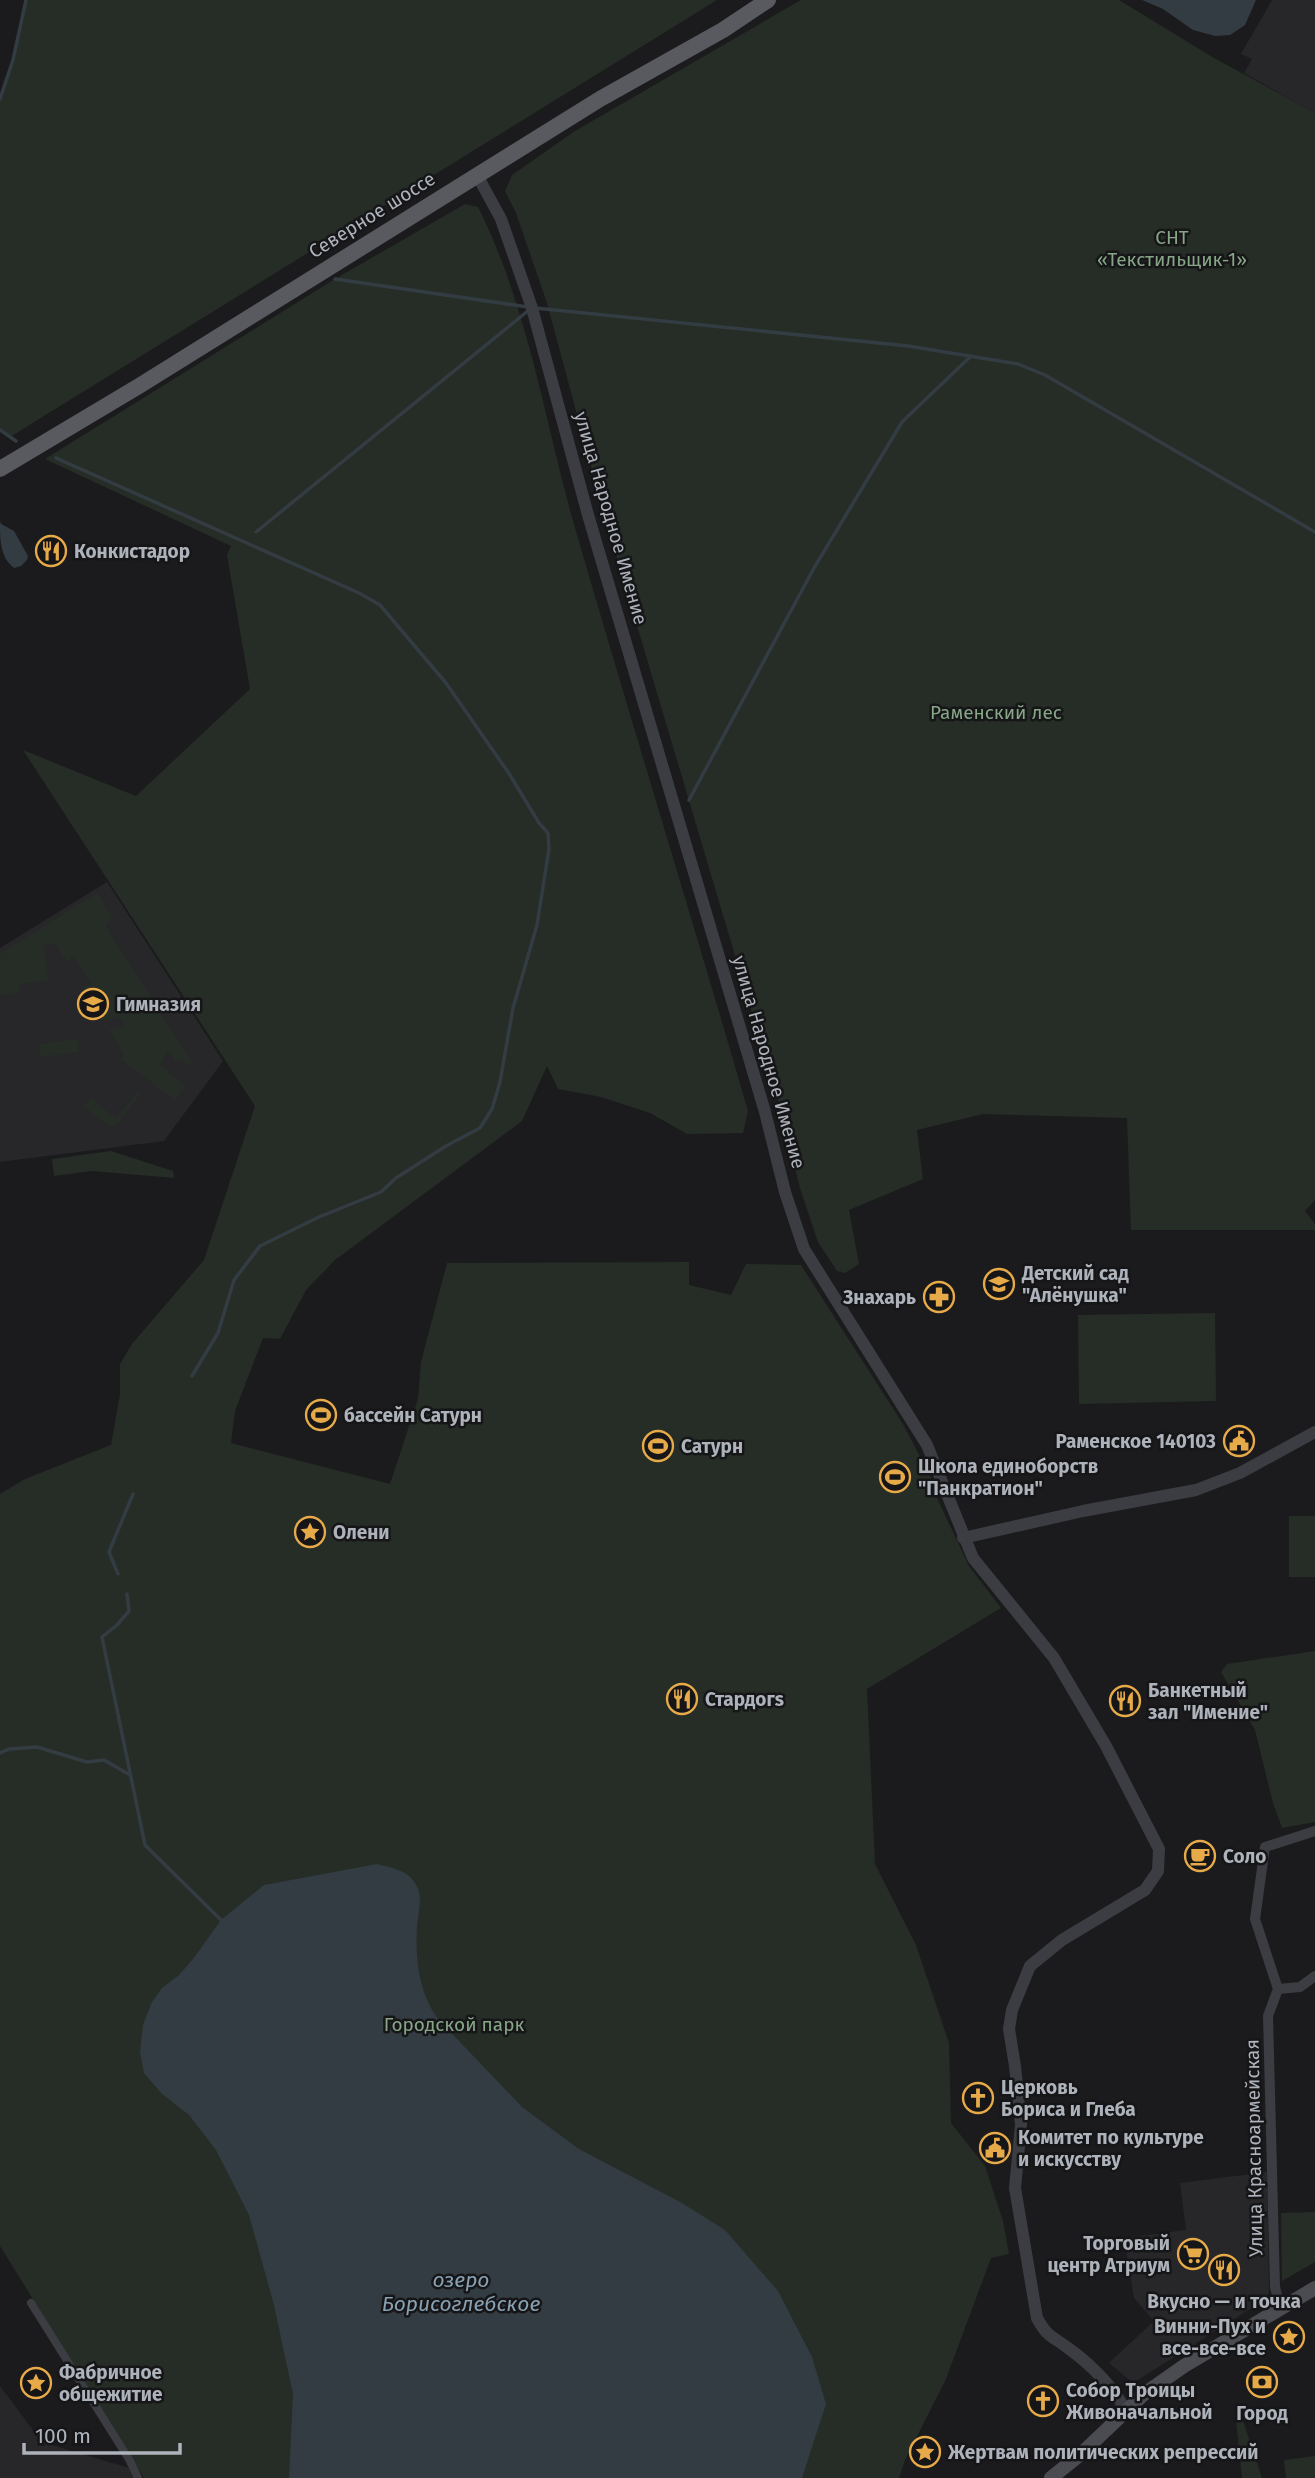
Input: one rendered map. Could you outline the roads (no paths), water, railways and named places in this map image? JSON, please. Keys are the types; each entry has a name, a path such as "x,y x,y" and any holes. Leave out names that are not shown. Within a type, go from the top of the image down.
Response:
{"main road":[{"name":"Северное шоссе","path":"0,469 139,386 600,99 723,30 768,0"},
{"path":"1051,2478 1082,2453 1125,2410 1184,2366 1315,2288"}],"street":[{"name":"улица Народное Имение","path":"477,175 501,219 533,308 588,515 765,1112 785,1192 804,1249 927,1445 973,1558 997,1591 1054,1658 1093,1723 1159,1849 1158,1871 1145,1890 1062,1940 1030,1966 1018,1990 1009,2029 1016,2066 1021,2125 1015,2188 1037,2318 1045,2334 1069,2348 1119,2399 1125,2410"},
{"path":"963,1538 1208,1487 1250,1468 1315,1432"},
{"path":"1315,1831 1265,1847 1255,1919 1278,1989 1300,1987 1315,1976"},
{"name":"Улица Красноармейская","path":"1278,1989 1268,2016 1275,2287 1280,2307"},
{"path":"31,2304 138,2478"}],"water":[{"path":"1142,0 1256,0 1245,25 1230,35 1215,36 1193,30 1163,9"},
{"path":"0,521 14,531 28,556 21,566 14,568 3,553"},
{"name":"озеро Борисоглебское","path":"377,1864 403,1872 418,1888 420,1899 417,1951 420,1976 427,1999 439,2020 522,2107 579,2149 682,2203 725,2230 778,2291 812,2357 826,2404 802,2478 289,2478 293,2394 274,2305 249,2215 216,2150 189,2115 161,2093 144,2073 140,2052 143,2025 152,2002 162,1988 179,1975 193,1959 221,1920 264,1885"}],"waterway":[{"path":"0,99 13,60 26,0"},
{"path":"335,279 528,307"},
{"path":"535,308 908,346 1018,364 1045,375 1315,532"},
{"path":"256,532 529,310"},
{"path":"689,800 814,568 902,422 971,356"},
{"path":"0,430 16,441"},
{"path":"56,458 359,593 380,605 446,683 548,833 549,849 537,925 513,1008 500,1082 492,1109 480,1128 396,1178 381,1192 319,1217 260,1246 234,1280 218,1333 192,1376"},
{"path":"118,1574 109,1552 133,1494"},
{"path":"127,1594 129,1611 102,1637 145,1845 221,1920"},
{"path":"0,1753 9,1749 37,1747 87,1762 104,1760 130,1775"}],"place":[{"name":"Конкистадор","path":"51,551"},
{"name":"Гимназия","path":"93,1004"},
{"name":"Детский сад \"Алёнушка\"","path":"999,1284"},
{"name":"Знахарь","path":"939,1297"},
{"name":"бассейн Сатурн","path":"321,1415"},
{"name":"Раменское 140103","path":"1239,1441"},
{"name":"Сатурн","path":"658,1446"},
{"name":"Школа единоборств \"Панкратион\"","path":"895,1477"},
{"name":"Олени","path":"310,1532"},
{"name":"Стардогs","path":"682,1699"},
{"name":"Банкетный зал \"Имение\"","path":"1125,1701"},
{"name":"Соло","path":"1200,1856"},
{"name":"Церковь Бориса и Глеба","path":"978,2098"},
{"name":"Комитет по культуре и искусству","path":"995,2148"},
{"name":"Торговый центр Атриум","path":"1193,2254"},
{"name":"Вкусно — и точка","path":"1224,2270"},
{"name":"Винни-Пух и все-все-все","path":"1289,2337"},
{"name":"Город","path":"1262,2382"},
{"name":"Фабричное общежитие","path":"36,2383"},
{"name":"Собор Троицы Живоначальной","path":"1043,2401"},
{"name":"Жертвам политических репрессий","path":"925,2452"}],"park label":[{"name":"СНТ «Текстильщик-1»","path":"1172,248"},
{"name":"Раменский лес","path":"996,712"},
{"name":"Городской парк","path":"454,2024"}]}
